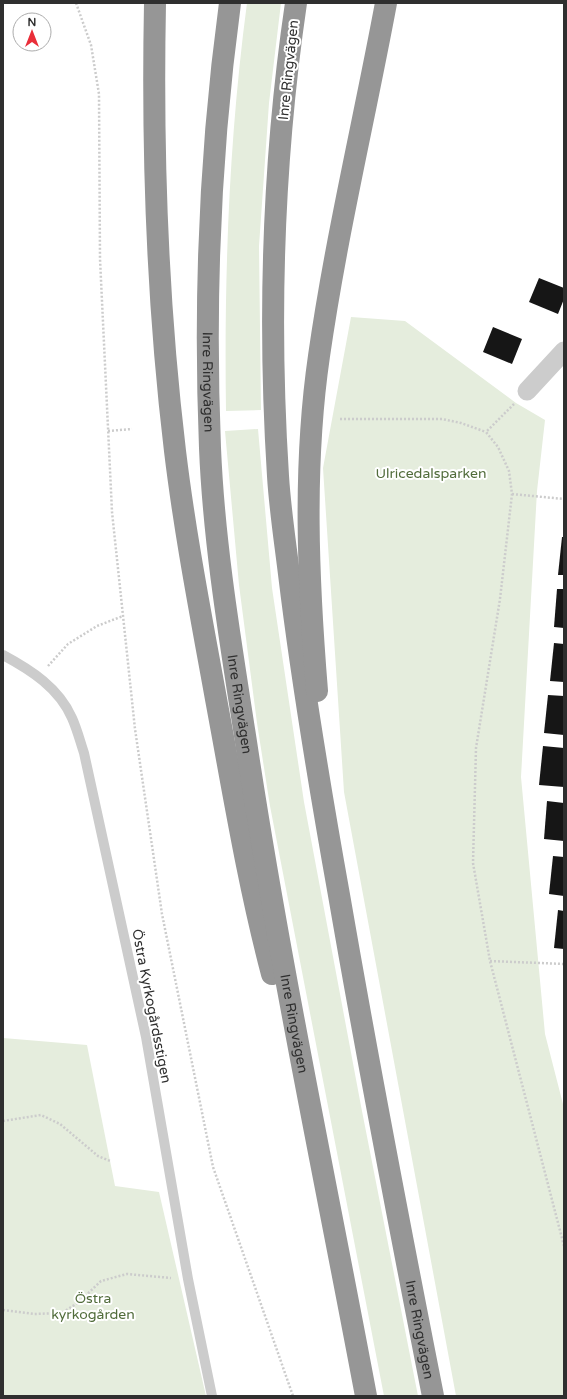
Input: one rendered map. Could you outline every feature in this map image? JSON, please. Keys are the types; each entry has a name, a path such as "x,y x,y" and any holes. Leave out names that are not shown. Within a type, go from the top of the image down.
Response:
{"highway":[{"name":"Inre Ringvägen","path":"230,3 215,139 208,290 210,451 227,619 261,840 366,1396"},
{"name":"Inre Ringvägen","path":"296,3 282,114 275,209 274,388 278,479 300,665 327,826 356,990 433,1396"},
{"path":"327,826 311,612 310,486 312,443 319,357 337,246 375,65 386,3"},
{"path":"375,65 401,3"},
{"path":"155,8 153,147 156,233 166,371 182,501 196,594 243,844 269,963 313,1114"}],"street":[{"path":"527,391 564,351"}],"lane":[{"name":"Östra Kyrkogårdsstigen","path":"3,655 23,666 38,677 61,698 72,718 84,753 146,1037 188,1279 212,1396"}],"path":[{"path":"76,3 91,45 99,94 100,258 112,512 135,729 162,914 202,1121 213,1168 293,1396"},
{"path":"486,432 527,391"},
{"path":"340,419 442,418 461,423 486,432 498,447 509,471 512,494 500,599 476,748 473,863 490,961 564,1246"},
{"path":"108,431 132,429"},
{"path":"512,494 564,499"},
{"path":"38,677 68,644 97,626 123,616"},
{"path":"490,961 564,964"},
{"path":"3,1121 41,1115 60,1124 98,1156 110,1161"},
{"path":"3,1310 34,1314 62,1313 79,1302 101,1281 127,1274 188,1279"}],"green space":[{"path":"247,3 281,3 269,103 259,246 261,410 226,411 226,309 229,207 236,105"},
{"name":"Ulricedalsparken","path":"351,317 405,321 516,403 545,420 537,491 521,777 545,1034 564,1108 564,1396 456,1396 344,792 323,468"},
{"path":"258,429 272,588 304,802 361,1106 418,1396 384,1396 270,806 257,723 239,585 225,431"},
{"name":"Östra kyrkogården","path":"3,1038 87,1045 115,1186 159,1192 206,1396 3,1396"}],"building":[{"path":"539,278 564,288 564,299 558,314 529,302"},
{"path":"493,327 522,339 512,364 483,352"},
{"path":"562,537 564,537 564,575 558,575"},
{"path":"557,589 564,589 564,628 554,627"},
{"path":"554,643 564,644 564,682 550,681"},
{"path":"548,695 564,696 564,735 544,733"},
{"path":"543,746 564,748 564,787 539,785"},
{"path":"547,801 564,803 564,841 544,839"},
{"path":"553,856 564,857 564,896 549,894"},
{"path":"558,910 564,911 564,949 554,948"}]}
